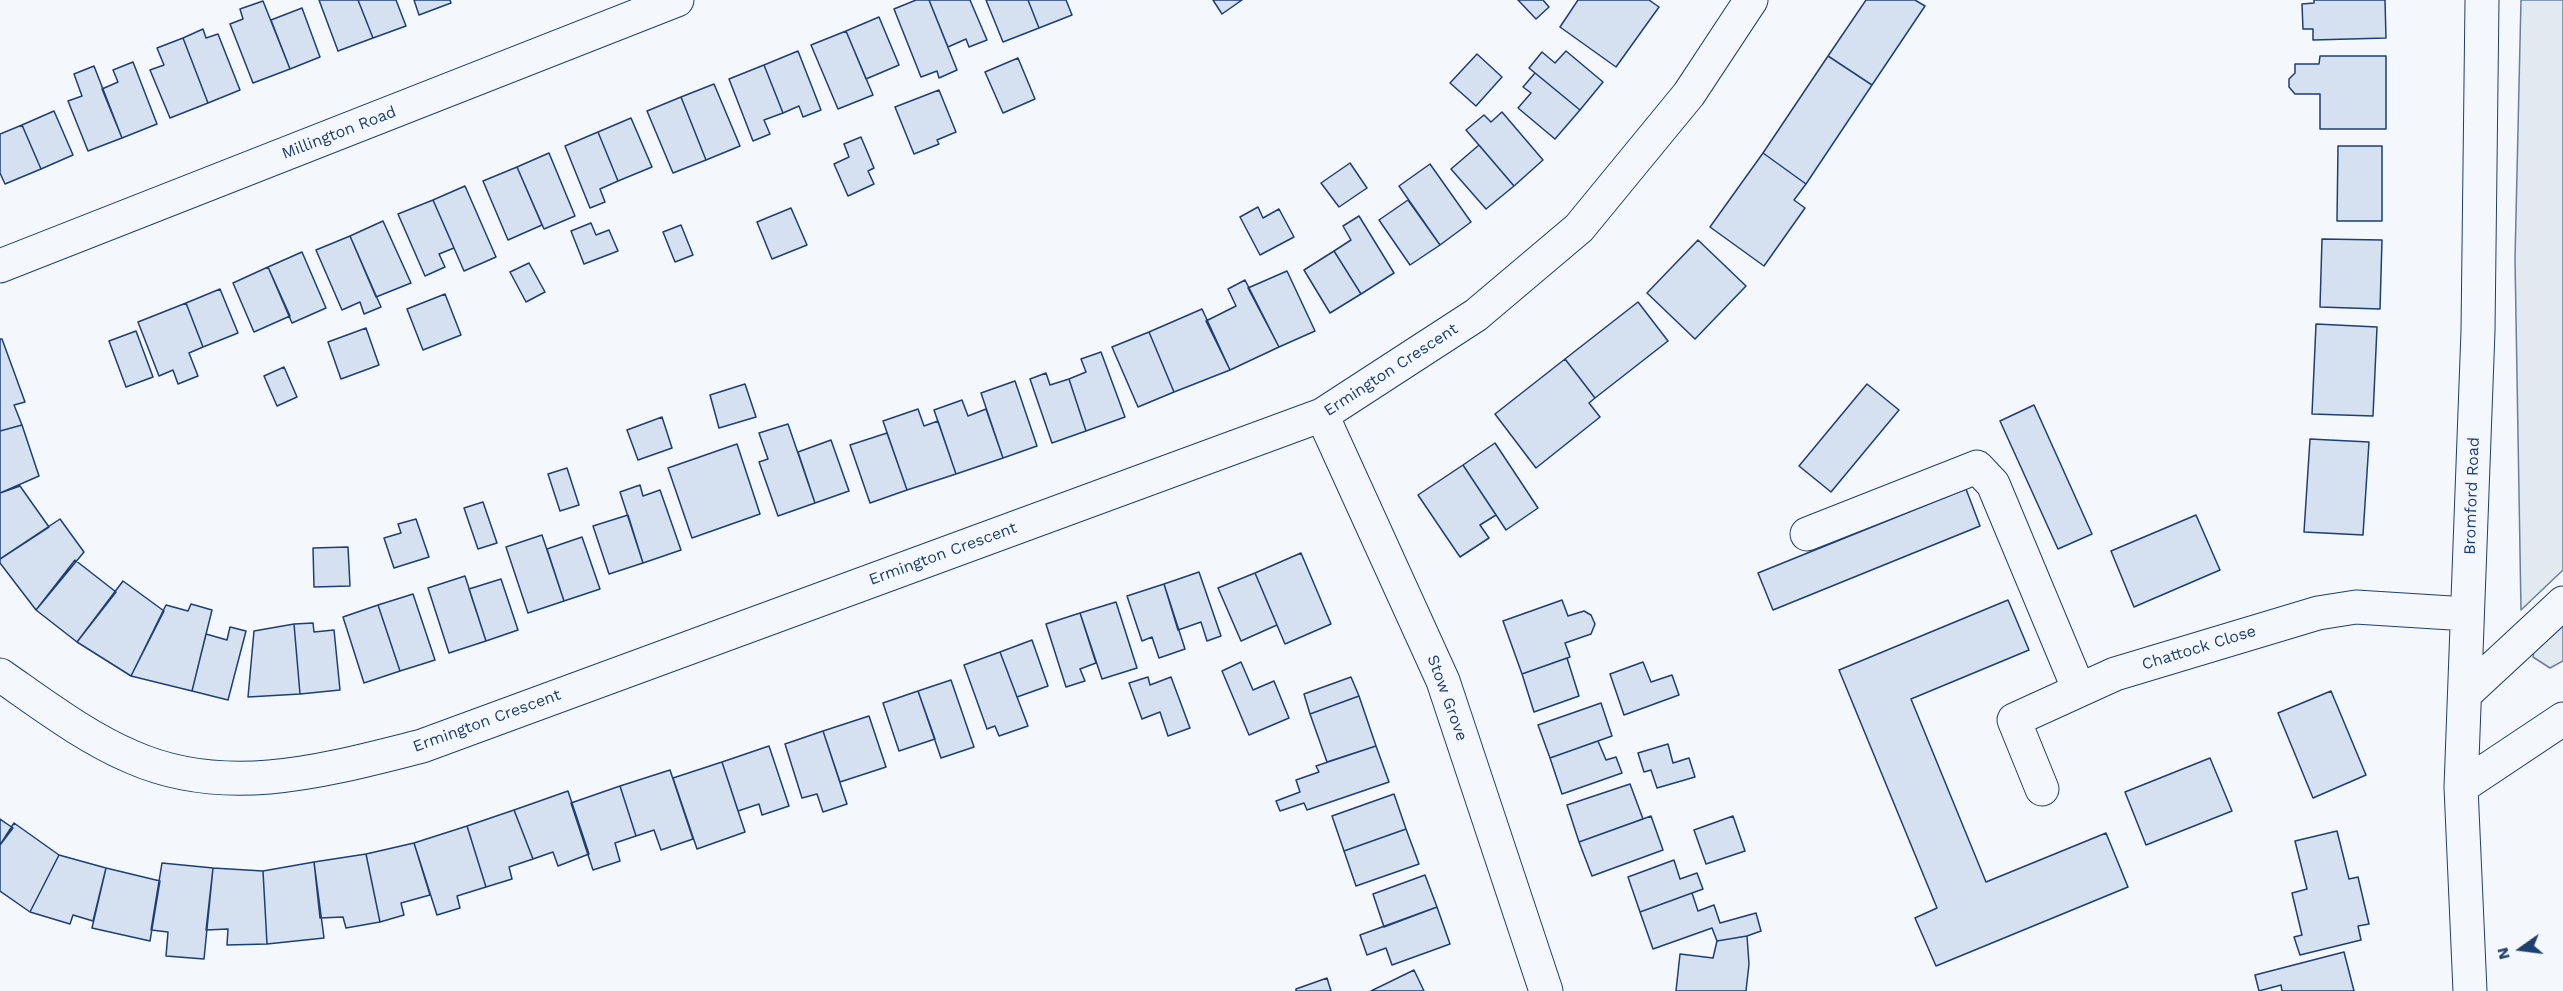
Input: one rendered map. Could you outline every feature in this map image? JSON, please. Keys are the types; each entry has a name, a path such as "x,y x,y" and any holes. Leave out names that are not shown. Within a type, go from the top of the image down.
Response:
{"street":[{"name":"Millington Road","path":"0,266 677,0"},
{"name":"Ermington Crescent","path":"0,675 67,721 132,758 188,775 247,780 320,772 422,746 1322,415 1476,315 1579,228 1689,94 1751,0"},
{"name":"Bromford Road","path":"2470,991 2461,787 2478,331 2481,0"},
{"name":"Stow Grove","path":"1322,415 1443,681 1546,991"},
{"path":"1808,534 1977,467 1993,484 2079,690"},
{"path":"2465,694 2563,603"},
{"name":"Chattock Close","path":"2042,789 2014,720 2079,690 2126,671 2318,613 2356,607 2467,614"},
{"path":"2461,787 2563,719"}],"shaded area":[{"path":"2521,0 2563,0 2563,570 2521,610 2515,259"},
{"path":"2563,620 2563,661 2550,668 2533,657 2535,644"}],"building":[{"path":"319,0 358,0 373,38 338,51"},
{"path":"358,0 396,0 406,26 373,38"},
{"path":"414,0 450,0 451,3 419,15"},
{"path":"916,0 929,0 957,70 939,78 937,71 921,77 894,9"},
{"path":"929,0 970,0 987,40 969,47 966,39 948,47"},
{"path":"986,0 1028,0 1039,28 1003,42"},
{"path":"1028,0 1066,0 1072,15 1039,28"},
{"path":"1213,0 1242,0 1222,14"},
{"path":"1518,0 1543,0 1549,7 1536,19"},
{"path":"1578,0 1649,0 1659,7 1616,67 1560,27"},
{"path":"1866,0 1915,0 1925,6 1872,85 1828,56"},
{"path":"2314,0 2385,0 2386,38 2313,40 2313,29 2303,29 2302,4 2314,3"},
{"path":"263,1 290,69 253,83 230,24 243,19 240,9"},
{"path":"302,8 320,57 290,69 271,20"},
{"path":"879,17 899,65 866,79 846,31"},
{"path":"203,29 206,38 218,34 240,90 208,103 183,38"},
{"path":"846,31 873,95 838,109 811,45"},
{"path":"183,38 208,103 170,118 150,70 164,65 157,48"},
{"path":"798,51 821,110 803,117 799,106 783,113 764,65"},
{"path":"1566,51 1603,82 1580,110 1529,68 1542,52 1555,63"},
{"path":"1477,54 1502,77 1476,106 1450,83"},
{"path":"1828,56 1872,85 1806,184 1763,153"},
{"path":"2320,56 2386,56 2386,129 2320,129 2320,94 2295,94 2289,87 2289,79 2295,73 2295,64 2319,64"},
{"path":"1018,58 1035,99 1003,113 985,72"},
{"path":"133,62 157,124 122,138 102,89 118,82 113,70"},
{"path":"764,65 783,113 764,120 770,134 753,141 729,79"},
{"path":"94,66 122,138 88,151 68,101 82,96 74,74"},
{"path":"1535,73 1580,110 1555,139 1518,108 1531,93 1523,87"},
{"path":"714,84 740,146 706,160 681,97"},
{"path":"939,90 956,132 937,140 939,144 914,154 895,107"},
{"path":"681,97 706,160 673,173 647,111"},
{"path":"54,111 73,155 41,169 22,125"},
{"path":"1502,112 1543,160 1514,186 1466,130 1484,115 1491,122"},
{"path":"631,118 652,167 618,181 598,132"},
{"path":"22,125 41,169 5,184 0,173 0,134"},
{"path":"598,132 618,181 600,189 605,202 590,208 565,146"},
{"path":"861,137 874,168 868,171 874,184 848,196 834,164 849,157 844,144"},
{"path":"1479,145 1514,186 1486,209 1451,169"},
{"path":"2338,146 2382,146 2382,221 2337,221"},
{"path":"549,153 575,216 544,229 517,167"},
{"path":"1763,153 1806,184 1794,200 1805,208 1764,266 1710,227"},
{"path":"1350,163 1367,188 1339,207 1321,183"},
{"path":"1430,164 1471,222 1440,245 1399,186"},
{"path":"517,167 542,225 508,240 483,181"},
{"path":"465,186 496,257 464,271 433,200"},
{"path":"433,200 454,248 439,254 445,267 425,276 398,214"},
{"path":"1408,200 1440,245 1410,265 1379,220"},
{"path":"1258,207 1263,218 1279,209 1294,237 1260,255 1240,217"},
{"path":"791,208 807,245 772,259 757,222"},
{"path":"1359,216 1394,273 1361,294 1334,251 1351,240 1343,226"},
{"path":"383,221 411,283 376,297 350,236"},
{"path":"591,223 596,235 609,230 618,251 584,264 571,231"},
{"path":"681,225 693,255 675,262 663,232"},
{"path":"350,236 381,307 364,314 360,302 342,310 316,250"},
{"path":"2322,239 2382,240 2380,309 2320,307"},
{"path":"1698,240 1746,286 1695,339 1647,293"},
{"path":"1334,251 1361,294 1330,313 1304,270"},
{"path":"302,252 326,308 292,323 268,267"},
{"path":"529,263 545,292 526,302 510,272"},
{"path":"268,267 290,316 254,332 233,283"},
{"path":"1287,271 1315,331 1279,347 1248,288"},
{"path":"1245,280 1279,347 1230,370 1206,321 1236,306 1228,289"},
{"path":"220,289 238,333 203,347 186,303"},
{"path":"445,294 461,335 423,350 407,309"},
{"path":"1638,302 1668,341 1595,398 1565,359"},
{"path":"186,303 203,347 189,353 198,376 178,384 173,370 159,376 138,322"},
{"path":"1202,309 1230,370 1174,392 1149,332"},
{"path":"2316,324 2377,327 2373,416 2312,414"},
{"path":"366,328 379,365 341,379 328,342"},
{"path":"136,331 153,377 126,387 109,341"},
{"path":"1149,332 1174,392 1138,407 1112,347"},
{"path":"0,339 2,339 25,402 14,405 22,425 0,431"},
{"path":"1101,352 1125,417 1086,431 1069,379 1086,372 1081,359"},
{"path":"1565,359 1595,398 1589,403 1600,417 1536,468 1495,414"},
{"path":"284,367 297,397 277,406 264,376"},
{"path":"1046,373 1050,385 1069,379 1086,431 1052,443 1030,379"},
{"path":"1015,381 1037,446 1003,458 981,393"},
{"path":"745,384 756,417 719,428 710,395"},
{"path":"1867,384 1899,410 1831,492 1799,466"},
{"path":"962,400 968,416 986,409 1003,458 956,474 934,410"},
{"path":"2034,405 2092,534 2058,549 2000,421"},
{"path":"918,409 924,426 938,421 956,474 907,490 883,421"},
{"path":"662,417 672,448 638,460 627,430"},
{"path":"788,424 815,503 778,516 759,462 768,459 759,433"},
{"path":"22,425 39,476 0,493 0,431"},
{"path":"887,433 907,490 870,503 850,445"},
{"path":"2310,439 2369,442 2363,535 2304,532"},
{"path":"831,440 849,491 815,503 798,452"},
{"path":"1495,443 1538,508 1506,530 1463,465"},
{"path":"737,444 760,514 692,538 668,468"},
{"path":"1463,465 1496,515 1480,525 1489,538 1460,557 1418,495"},
{"path":"567,468 579,505 560,511 548,474"},
{"path":"640,485 643,496 660,490 681,550 643,563 620,492"},
{"path":"20,486 49,527 0,559 0,493"},
{"path":"1966,489 1980,526 1773,610 1758,573"},
{"path":"483,502 497,543 478,549 464,508"},
{"path":"628,515 643,563 609,574 593,526"},
{"path":"2196,515 2220,570 2134,607 2111,551"},
{"path":"60,519 84,552 36,610 0,563 0,559"},
{"path":"416,519 429,557 394,568 384,538 401,533 398,524"},
{"path":"542,535 564,601 528,613 506,547"},
{"path":"582,537 600,589 564,601 547,549"},
{"path":"348,547 350,586 314,587 313,548"},
{"path":"1301,553 1331,624 1285,644 1255,573"},
{"path":"75,560 116,592 77,642 36,610"},
{"path":"1199,572 1221,636 1207,641 1201,622 1178,630 1164,584"},
{"path":"1255,573 1277,625 1241,641 1218,588"},
{"path":"465,576 486,641 449,653 428,588"},
{"path":"501,579 518,630 486,641 469,589"},
{"path":"123,581 164,611 131,676 77,642"},
{"path":"1164,584 1185,649 1159,658 1152,637 1142,641 1127,596"},
{"path":"413,594 435,660 400,671 378,605"},
{"path":"1562,600 1568,616 1584,611 1591,615 1595,624 1591,634 1565,643 1570,657 1522,674 1503,621"},
{"path":"2008,600 2029,650 1911,699 1986,882 2106,833 2128,887 1936,966 1915,918 1937,908 1839,670"},
{"path":"1116,602 1137,668 1102,679 1080,613"},
{"path":"191,604 212,610 192,691 131,676 166,605 188,611"},
{"path":"378,605 400,671 364,683 343,617"},
{"path":"1080,613 1096,663 1080,669 1085,681 1066,687 1046,624"},
{"path":"313,623 314,632 334,630 340,690 300,694 294,624"},
{"path":"294,624 300,694 248,697 254,631"},
{"path":"230,627 246,631 228,700 192,691 206,634 227,640"},
{"path":"1032,640 1048,686 1017,697 1000,652"},
{"path":"1000,652 1028,726 999,736 995,726 987,729 964,665"},
{"path":"1567,658 1579,696 1534,712 1522,674"},
{"path":"1241,662 1253,690 1274,681 1289,718 1249,735 1222,671"},
{"path":"1643,662 1651,682 1672,675 1679,695 1624,715 1610,674"},
{"path":"1148,677 1150,685 1171,677 1190,728 1168,736 1160,712 1142,719 1129,683"},
{"path":"1351,677 1359,696 1310,714 1304,694"},
{"path":"951,680 974,747 941,758 918,691"},
{"path":"918,691 935,739 899,751 883,703"},
{"path":"2331,691 2366,775 2313,798 2278,713"},
{"path":"1359,696 1376,746 1327,762 1310,714"},
{"path":"1601,703 1612,736 1550,758 1538,725"},
{"path":"869,716 886,767 840,782 823,731"},
{"path":"823,731 847,804 823,812 817,794 802,798 785,744"},
{"path":"1598,741 1606,760 1616,757 1622,773 1562,794 1550,758"},
{"path":"1668,744 1673,763 1689,758 1695,777 1657,788 1651,770 1644,772 1638,753"},
{"path":"769,746 789,806 762,815 759,804 738,811 722,762"},
{"path":"1376,746 1389,782 1307,810 1304,803 1280,811 1276,801 1300,792 1296,780 1319,772 1316,766"},
{"path":"2210,758 2232,811 2146,845 2125,792"},
{"path":"722,762 745,832 697,849 673,778"},
{"path":"670,770 693,839 661,850 654,830 636,836 620,786"},
{"path":"1630,784 1643,819 1579,842 1567,805"},
{"path":"620,786 636,836 615,843 620,861 593,870 571,803"},
{"path":"568,791 589,854 558,866 553,852 533,859 514,810"},
{"path":"1394,794 1406,829 1344,851 1332,816"},
{"path":"514,810 533,859 509,867 512,879 486,887 467,826"},
{"path":"1651,816 1663,850 1592,876 1579,842"},
{"path":"1733,816 1745,851 1706,864 1694,830"},
{"path":"0,819 13,828 0,845"},
{"path":"14,823 59,855 30,912 0,891 0,845"},
{"path":"467,826 486,887 457,896 460,908 437,915 414,843"},
{"path":"1406,829 1419,864 1356,886 1344,851"},
{"path":"2337,831 2349,879 2358,877 2369,924 2358,926 2361,940 2300,955 2294,937 2302,935 2292,893 2307,889 2295,841"},
{"path":"414,843 430,895 401,903 404,915 380,922 366,854"},
{"path":"366,854 380,922 346,928 343,917 320,918 314,862"},
{"path":"59,855 106,868 93,921 73,915 70,924 30,912"},
{"path":"1674,860 1680,879 1697,873 1703,889 1640,912 1628,877"},
{"path":"314,862 324,938 267,944 263,871"},
{"path":"162,863 213,868 204,959 166,956 168,932 151,930"},
{"path":"106,868 160,881 150,941 92,928"},
{"path":"213,868 263,871 267,944 227,945 228,929 206,930"},
{"path":"1425,875 1437,907 1384,927 1373,894"},
{"path":"1692,893 1698,911 1714,905 1720,923 1756,913 1761,931 1717,941 1712,928 1653,949 1640,912"},
{"path":"1437,907 1450,944 1392,965 1386,948 1367,955 1360,935"},
{"path":"1747,936 1749,964 1746,991 1676,991 1680,954 1713,958 1717,941"},
{"path":"2344,952 2354,991 2282,991 2281,985 2259,991 2255,975"},
{"path":"1414,970 1424,991 1371,991"},
{"path":"1327,978 1331,991 1296,991 1296,989"}]}
